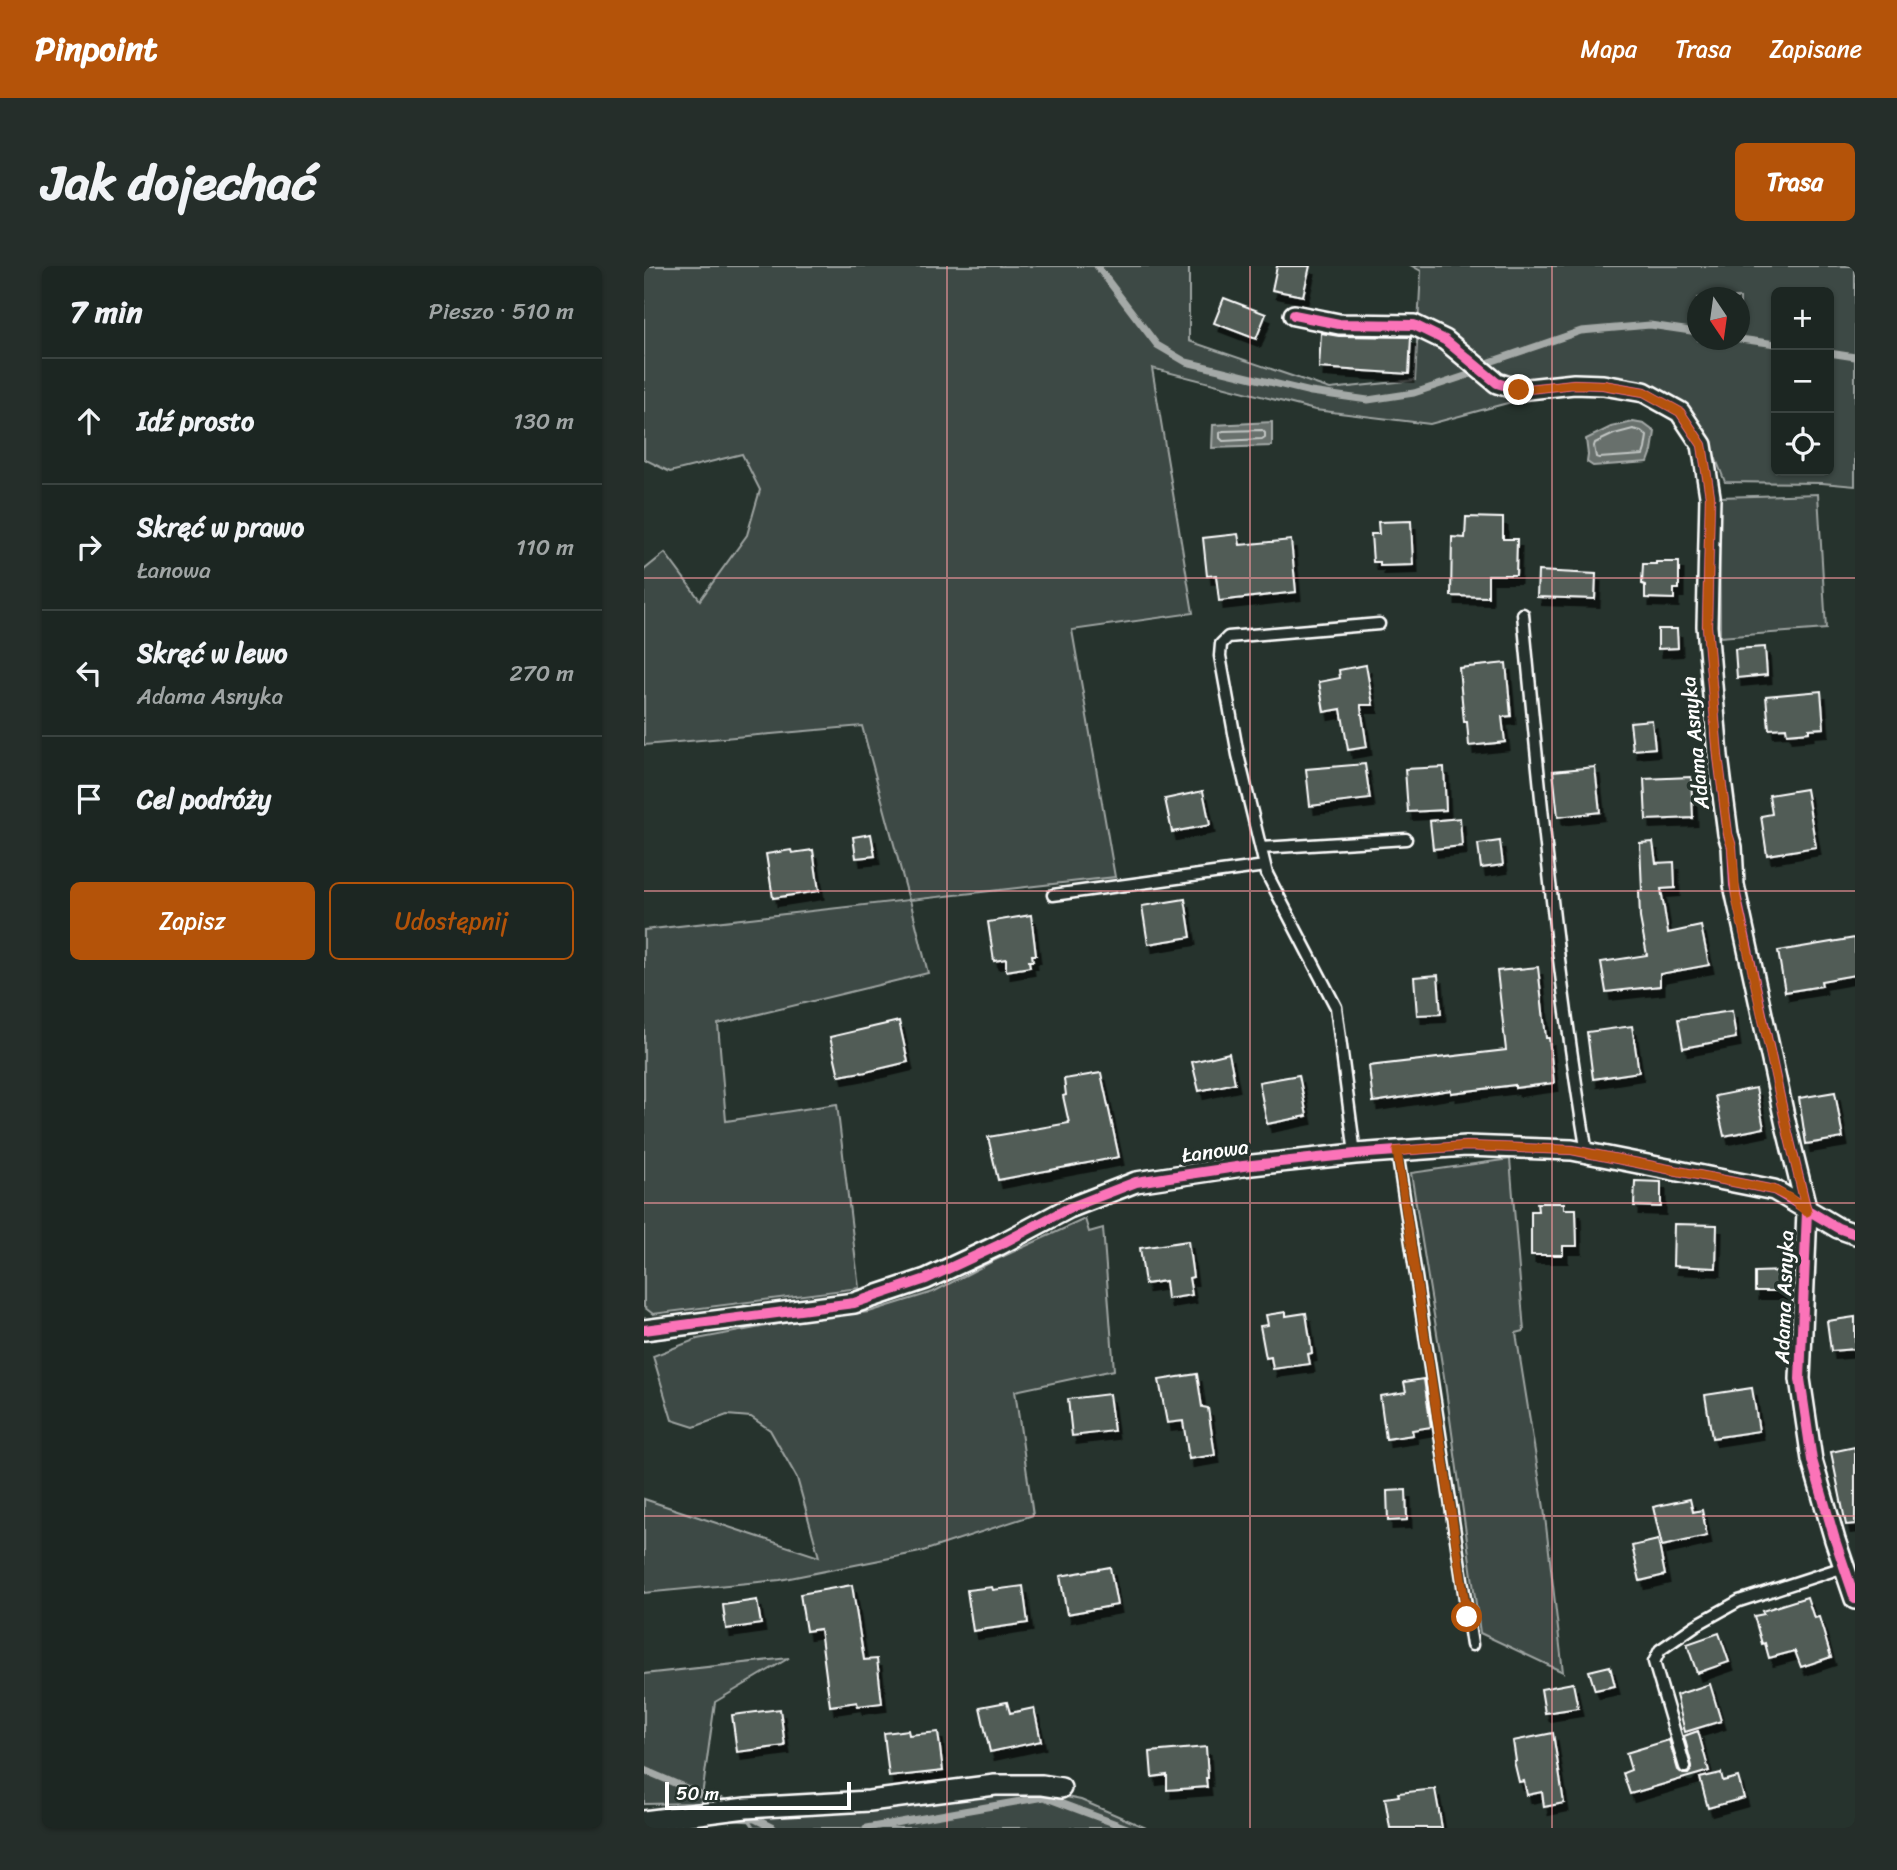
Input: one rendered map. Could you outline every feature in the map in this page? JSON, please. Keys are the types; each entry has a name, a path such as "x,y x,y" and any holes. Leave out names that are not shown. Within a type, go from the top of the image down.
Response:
{"street":[{"name":"Adama Asnyka","path":"1294,316 1339,324 1414,325 1445,340 1497,383 1519,390 1574,384 1603,385 1644,392 1680,412 1702,445 1710,496 1707,626 1718,756 1732,847 1736,897 1807,1212 1800,1379 1812,1460 1855,1599"},
{"name":"Łanowa","path":"644,1330 854,1303 926,1279 1069,1208 1136,1182 1243,1166 1355,1154 1466,1146 1572,1150 1774,1190 1790,1198 1807,1212 1855,1234"},
{"path":"644,1821 746,1808 869,1801 995,1784 1061,1788"}],"lane":[{"path":"1523,614 1539,785 1570,1054 1587,1153"},
{"path":"1355,1154 1336,1007 1267,874 1238,755 1220,656 1221,644 1228,637 1379,624"},
{"path":"1261,848 1406,839"},
{"path":"1054,895 1265,866"},
{"path":"1397,1151 1472,1645"},
{"path":"1685,1767 1654,1662 1660,1650 1696,1625 1739,1601 1844,1567"}],"shaded area":[{"path":"644,266 1189,266 1189,341 1330,389 1415,380 1421,271 1412,266 1855,266 1855,486 1725,482 1710,444 1684,406 1644,382 1610,378 1430,424 1315,410 1152,368 1193,613 1072,630 1115,877 910,900 928,973 718,1024 726,1121 837,1104 859,1288 653,1314 644,1307 644,930 909,900 862,726 644,745 644,570 665,553 700,600 747,535 760,490 742,454 670,472 644,459"},
{"path":"1818,494 1826,629 1720,637 1719,497"},
{"path":"1510,1159 1524,1331 1516,1333 1544,1508 1563,1672 1480,1633 1445,1383 1411,1173"},
{"path":"1085,1219 1089,1232 1103,1228 1114,1370 1015,1391 1033,1515 920,1552 780,1580 644,1593 644,1499 819,1557 797,1478 770,1430 751,1417 727,1415 694,1427 672,1420 653,1356 697,1339 804,1319 869,1312 933,1292"},
{"path":"789,1658 715,1702 701,1803 644,1804 644,1674"},
{"path":"1032,1790 1081,1800 1146,1828 754,1828 746,1816"}],"water":[{"path":"1272,422 1272,446 1212,448 1213,425"},
{"path":"1633,422 1644,424 1655,432 1648,462 1593,466 1587,462 1586,439 1611,427"}],"building":[{"path":"1277,266 1310,266 1303,296 1272,290"},
{"path":"1224,298 1266,314 1256,339 1214,323"},
{"path":"1321,333 1339,336 1411,337 1409,374 1319,368"},
{"path":"1466,517 1503,518 1503,539 1517,539 1516,575 1488,575 1488,597 1451,596 1452,537 1465,538"},
{"path":"1411,521 1413,565 1380,566 1380,562 1373,562 1371,534 1379,534 1378,522"},
{"path":"1238,534 1240,545 1291,540 1296,592 1219,601 1216,575 1207,576 1203,538"},
{"path":"1679,562 1679,589 1674,589 1674,599 1645,598 1645,585 1642,584 1643,564"},
{"path":"1538,571 1596,574 1595,599 1537,597"},
{"path":"1658,629 1677,629 1678,648 1658,649"},
{"path":"1765,647 1767,675 1737,678 1735,649"},
{"path":"1506,663 1511,716 1502,717 1505,742 1469,746 1459,668"},
{"path":"1366,665 1373,705 1361,705 1367,747 1348,750 1341,709 1324,712 1319,682 1340,678 1339,670"},
{"path":"1821,691 1824,728 1787,734 1786,728 1769,729 1766,696"},
{"path":"1652,720 1655,748 1633,750 1630,722"},
{"path":"1365,764 1370,799 1310,806 1306,769"},
{"path":"1444,767 1446,810 1408,812 1405,769"},
{"path":"1595,767 1600,812 1558,817 1553,771"},
{"path":"1691,777 1693,818 1646,820 1644,779"},
{"path":"1806,789 1816,847 1767,855 1761,816 1772,814 1769,795"},
{"path":"1203,791 1210,825 1172,832 1165,799"},
{"path":"1460,818 1462,846 1433,849 1430,821"},
{"path":"871,834 875,856 856,858 853,837"},
{"path":"1500,841 1503,865 1481,868 1478,844"},
{"path":"1653,842 1656,863 1674,862 1675,888 1661,889 1668,933 1701,926 1709,965 1660,974 1660,986 1606,992 1601,962 1647,955 1640,918 1640,843"},
{"path":"791,850 792,853 813,850 819,891 773,898 766,854"},
{"path":"1185,899 1191,937 1148,944 1142,906"},
{"path":"1031,915 1036,955 1032,955 1033,961 1029,961 1030,967 1006,971 1006,959 994,961 988,922"},
{"path":"1855,938 1855,975 1821,981 1822,986 1785,992 1778,951"},
{"path":"1538,967 1554,1083 1451,1093 1451,1090 1373,1102 1369,1066 1506,1050 1497,971"},
{"path":"1438,975 1441,1014 1417,1015 1414,977"},
{"path":"1732,1011 1736,1038 1683,1048 1678,1019"},
{"path":"899,1021 908,1062 839,1076 830,1037"},
{"path":"1632,1026 1639,1072 1593,1079 1587,1032"},
{"path":"1229,1053 1235,1083 1199,1091 1192,1062"},
{"path":"1101,1073 1119,1157 998,1180 988,1137 1069,1123 1063,1096 1066,1095 1064,1079"},
{"path":"1299,1075 1307,1116 1267,1124 1259,1082"},
{"path":"1756,1088 1764,1128 1724,1136 1715,1096"},
{"path":"1835,1092 1843,1138 1806,1144 1799,1098"},
{"path":"1635,1181 1661,1182 1661,1207 1634,1206"},
{"path":"1537,1203 1564,1203 1564,1209 1576,1209 1577,1246 1563,1246 1563,1255 1531,1255 1531,1211 1538,1211"},
{"path":"1674,1224 1717,1225 1716,1268 1673,1266"},
{"path":"1188,1241 1193,1277 1189,1278 1192,1295 1167,1299 1165,1281 1145,1284 1140,1248"},
{"path":"1785,1271 1786,1291 1755,1291 1755,1272"},
{"path":"1286,1312 1286,1316 1306,1313 1312,1353 1308,1354 1310,1364 1273,1369 1271,1357 1266,1358 1260,1326 1268,1325 1266,1315"},
{"path":"1855,1317 1855,1349 1831,1351 1827,1321"},
{"path":"1197,1374 1202,1407 1208,1408 1215,1455 1189,1459 1183,1421 1167,1423 1159,1380"},
{"path":"1424,1379 1431,1427 1412,1430 1413,1435 1386,1439 1380,1396 1406,1392 1404,1382"},
{"path":"1752,1388 1759,1431 1712,1438 1705,1395"},
{"path":"1109,1394 1114,1431 1072,1436 1068,1399"},
{"path":"1855,1447 1855,1524 1846,1525 1831,1452"},
{"path":"1406,1490 1407,1520 1388,1521 1387,1491"},
{"path":"1690,1499 1693,1512 1702,1510 1707,1536 1662,1546 1653,1507"},
{"path":"1658,1540 1665,1575 1640,1581 1632,1546"},
{"path":"1110,1567 1117,1605 1067,1614 1060,1576"},
{"path":"852,1585 864,1660 877,1659 882,1703 858,1706 857,1702 830,1706 820,1629 806,1631 800,1594"},
{"path":"1023,1586 1028,1623 973,1631 967,1590"},
{"path":"1807,1597 1814,1618 1819,1617 1831,1657 1801,1667 1795,1651 1769,1658 1754,1616"},
{"path":"757,1600 761,1624 726,1629 723,1605"},
{"path":"1719,1633 1729,1662 1697,1673 1687,1644"},
{"path":"1610,1666 1615,1686 1595,1690 1589,1671"},
{"path":"1573,1683 1578,1708 1545,1713 1541,1689"},
{"path":"1710,1684 1721,1721 1685,1732 1676,1695"},
{"path":"1007,1702 1010,1713 1034,1708 1041,1741 990,1752 980,1707"},
{"path":"780,1709 785,1746 737,1752 732,1715"},
{"path":"908,1730 909,1735 938,1732 943,1771 889,1777 884,1733"},
{"path":"1698,1731 1709,1771 1630,1794 1623,1773 1631,1770 1626,1753 1669,1740 1678,1770 1688,1774 1692,1766 1684,1736"},
{"path":"1553,1733 1564,1803 1544,1807 1542,1792 1527,1795 1524,1781 1519,1782 1513,1741"},
{"path":"1206,1747 1207,1787 1167,1790 1167,1775 1152,1777 1150,1752"},
{"path":"1721,1773 1723,1781 1738,1777 1744,1798 1708,1808 1700,1778"},
{"path":"1435,1789 1442,1828 1390,1828 1385,1798 1399,1796 1398,1793"}],"waterway":[{"path":"1097,266 1157,345 1186,362 1311,392 1368,400 1414,393 1468,375"},
{"path":"1487,363 1581,331 1650,325 1687,330"},
{"path":"1750,340 1771,343"},
{"path":"1834,354 1855,357"},
{"path":"644,1770 726,1802"},
{"path":"866,1828 1044,1797 1127,1828"},
{"path":"734,1818 755,1819 773,1828"}],"cycle path":[{"path":"1294,315 1339,324 1414,325 1445,340 1497,383 1519,390 1574,384 1603,385 1644,392 1680,412 1702,445 1710,496 1707,626 1718,756 1732,847 1734,885 1807,1211 1800,1379 1812,1460 1855,1599"},
{"path":"644,1330 854,1303 926,1279 1069,1208 1136,1182 1243,1166 1355,1154 1466,1146 1572,1150 1774,1190 1838,1228 1855,1234"}],"route":[{"path":"1467,1617 1397,1151 1466,1146 1572,1150 1774,1190 1790,1198 1807,1212 1734,885 1732,847 1718,756 1707,626 1710,496 1702,445 1680,412 1644,392 1603,385 1574,384 1519,390"}]}
